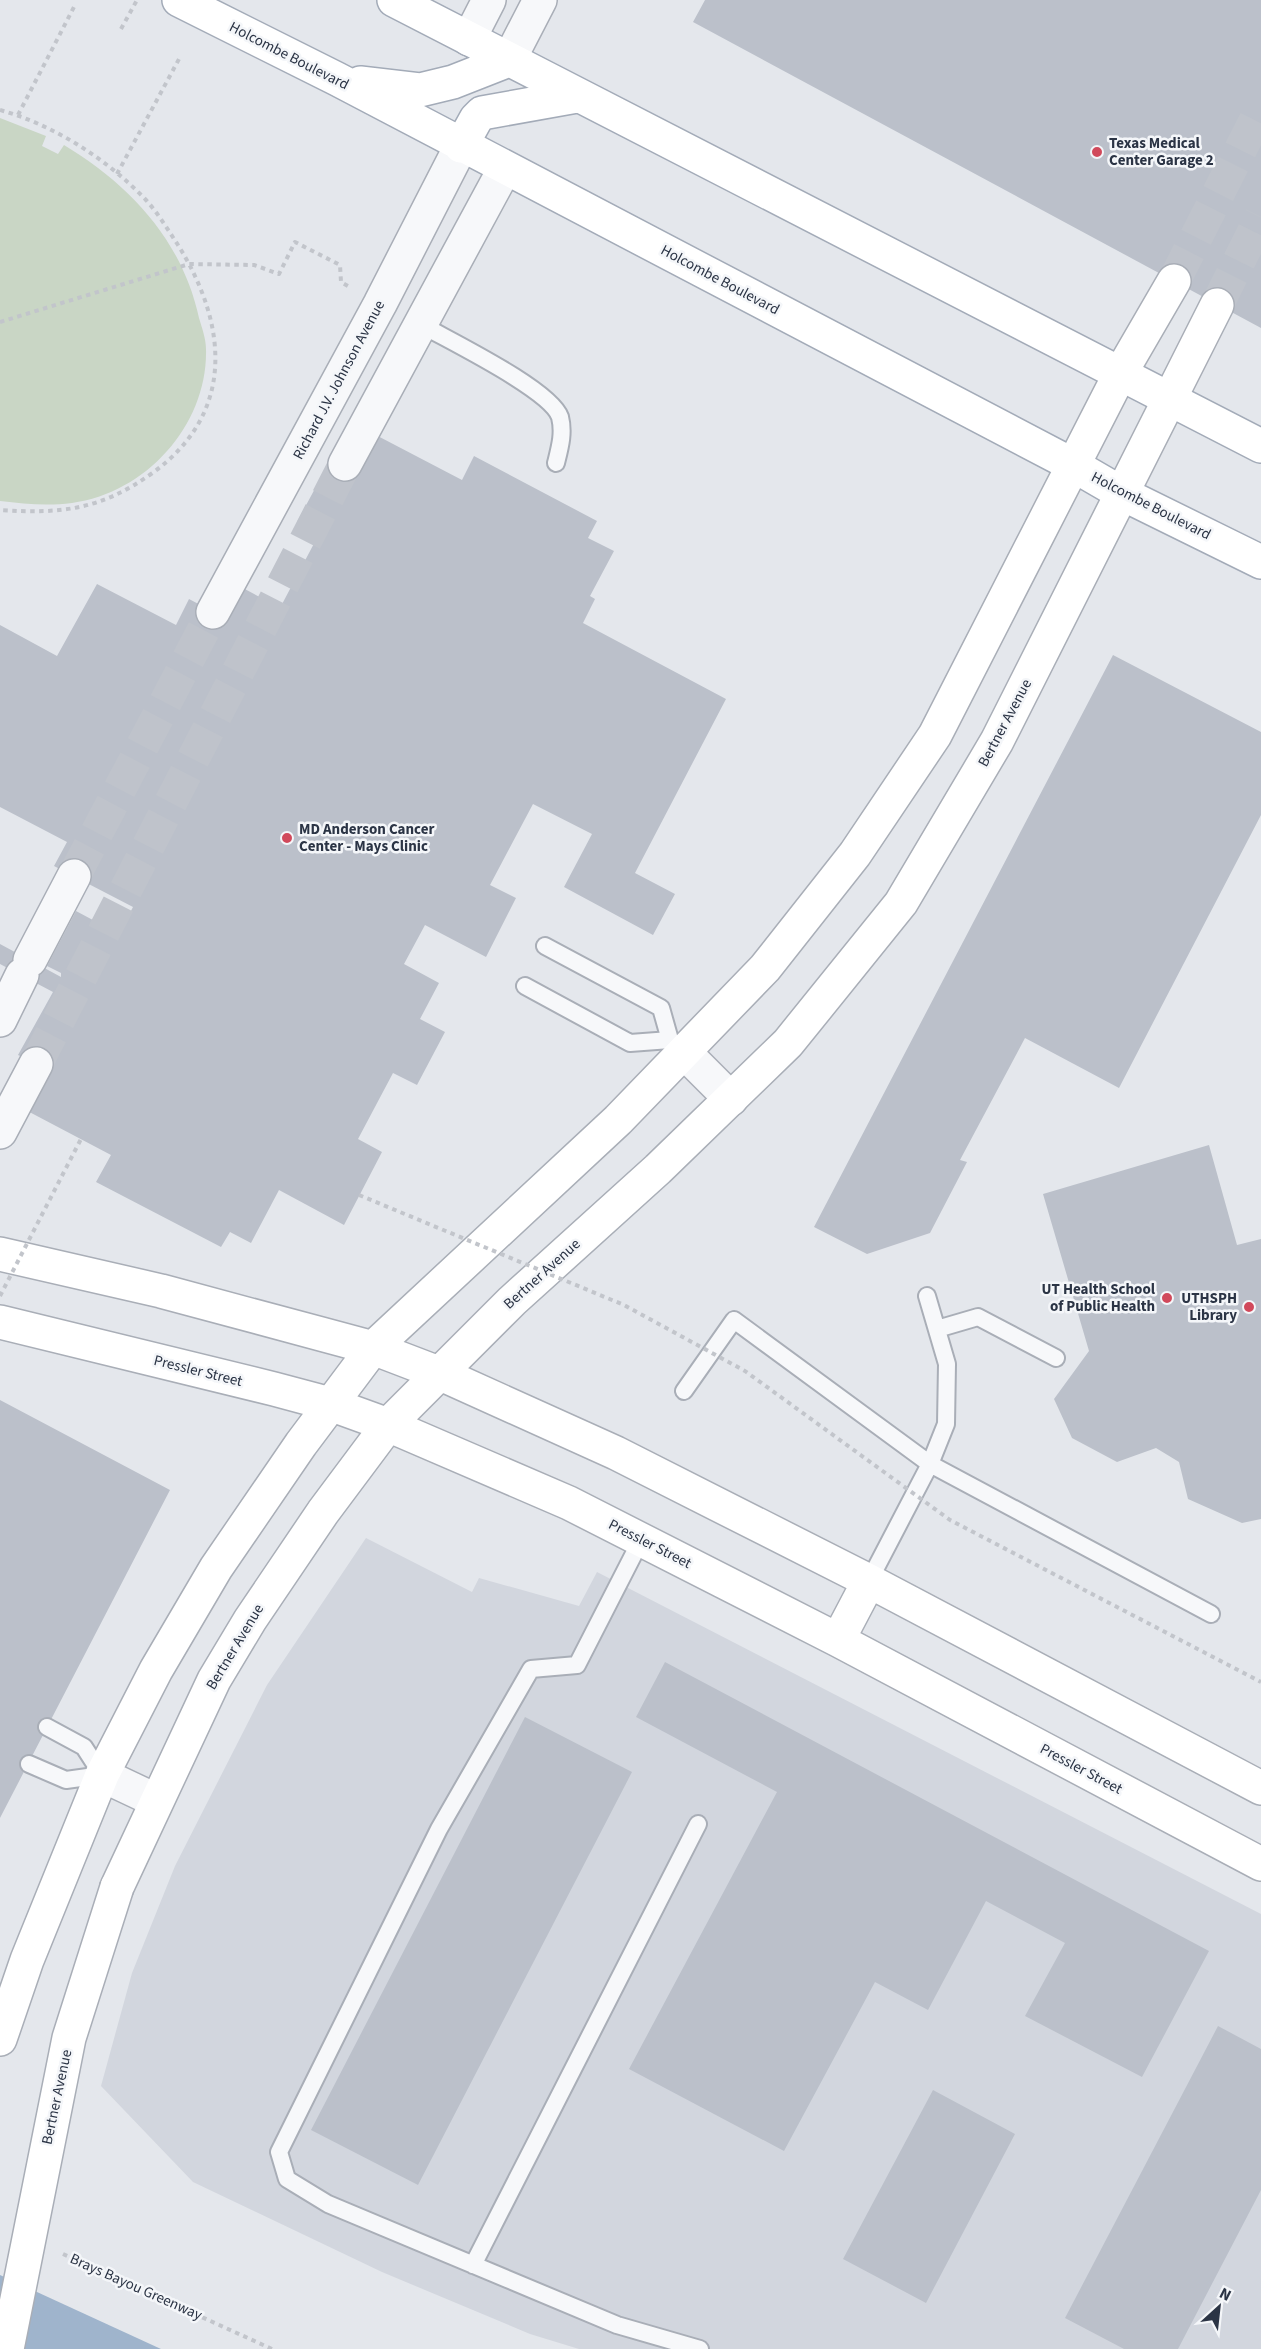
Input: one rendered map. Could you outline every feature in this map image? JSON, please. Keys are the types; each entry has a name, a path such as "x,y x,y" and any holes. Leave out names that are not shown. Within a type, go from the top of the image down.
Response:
{"street":[{"name":"Holcombe Boulevard","path":"179,0 337,79 1073,465 1123,494 1261,562"},
{"path":"394,0 1261,446"},
{"path":"469,39 489,0"},
{"path":"337,79 389,88 420,90 453,82 509,60 540,0"},
{"path":"461,146 476,118 482,113 577,96"},
{"name":"Richard J.V. Johnson Avenue","path":"213,612 380,304 461,146"},
{"path":"345,464 505,168"},
{"path":"0,2039 27,1960 102,1775 156,1670 216,1568 330,1404 373,1348 618,1120 677,1046 765,968 855,854 934,735 1120,374 1174,281"},
{"path":"380,304 422,325"},
{"name":"Bertner Avenue","path":"7,2349 69,2038 117,1887 214,1680 249,1620 323,1512 388,1425 512,1301 731,1099 788,1043 901,903 997,741 1217,305"},
{"path":"0,1020 74,876"},
{"path":"677,1046 731,1099"},
{"path":"0,1132 36,1064"},
{"path":"0,1254 161,1291 373,1348 441,1374 616,1453 869,1581 1261,1788"},
{"name":"Pressler Street","path":"0,1322 330,1404 388,1425 569,1503 838,1640 1261,1864"},
{"path":"838,1640 869,1581"},
{"path":"102,1775 156,1800"}],"lane":[{"path":"422,325 528,383 559,415 562,440 556,463"},
{"path":"525,986 630,1044 677,1046 661,1008 545,946"},
{"path":"869,1581 930,1464 946,1424 949,1395 947,1364 927,1296"},
{"path":"937,1329 978,1317 1056,1358"},
{"path":"684,1390 734,1320 930,1464 1211,1614"},
{"path":"641,1540 577,1665 531,1669 439,1829 279,2152 287,2179 328,2204 617,2325 700,2349"},
{"path":"29,1764 66,1780 102,1775 84,1747 48,1727"},
{"path":"473,2265 698,1824"}],"path":[{"path":"121,29 137,0"},
{"path":"18,115 75,5"},
{"path":"117,174 179,59"},
{"path":"0,110 18,115 89,153 147,201 189,264 204,292 213,327 215,367 207,405 196,430 170,460 113,498 78,508 31,512 0,510"},
{"path":"0,322 189,264 254,265 279,274 295,242 340,265 340,282 380,304"},
{"path":"0,1296 81,1139"},
{"path":"359,1195 624,1305 745,1371 951,1520 1261,1682"},
{"name":"Brays Bayou Greenway","path":"54,2250 272,2349"}],"shaded area":[{"path":"366,1538 472,1592 479,1578 579,1606 597,1572 1261,1914 1261,2349 579,2349 530,2334 382,2272 193,2182 101,2086 132,1973 175,1866 267,1685"}],"green space":[{"path":"0,118 46,136 42,146 58,154 64,145 111,178 150,217 180,264 191,290 204,334 206,349 204,377 196,403 184,428 168,450 148,470 125,485 99,497 54,504 0,501"}],"water":[{"path":"0,2275 161,2349 0,2349"}],"building":[{"name":"Texas Medical Center Garage 2","path":"705,0 1261,0 1261,328 693,22"},
{"name":"MD Anderson Cancer Center - Mays Clinic","path":"372,433 462,480 474,456 597,521 588,538 614,551 590,596 595,599 583,623 726,699 635,873 675,894 653,935 564,887 592,834 533,804 490,885 516,898 486,957 425,925 404,964 439,983 420,1019 445,1032 417,1085 393,1073 358,1139 382,1152 344,1225 279,1190 251,1243 230,1232 221,1247 96,1182 111,1155 18,1106 40,1066 18,1055 53,992 0,964 0,944 61,977 61,973 47,966 76,911 119,934 133,907 54,866 67,842 0,807 0,625 57,656 97,584 176,625 189,599 225,618 241,587 280,608 319,534 297,522 332,457"},
{"path":"1113,655 1261,732 1261,815 1119,1088 1025,1038 960,1160 967,1162 930,1233 867,1254 814,1227"},
{"name":"UT Health School of Public Health","path":"1209,1145 1237,1245 1261,1239 1261,1519 1242,1523 1188,1499 1179,1462 1156,1448 1117,1462 1072,1438 1054,1399 1089,1351 1043,1194"},
{"path":"0,1400 170,1490 0,1818"},
{"path":"665,1662 1209,1951 1142,2077 1025,2016 1065,1943 986,1901 928,2010 875,1982 784,2151 629,2069 777,1792 636,1717"},
{"path":"525,1717 632,1772 418,2185 311,2130"},
{"path":"1218,2026 1261,2049 1261,2190 1178,2349 1124,2349 1065,2318"},
{"path":"933,2090 1015,2134 926,2303 843,2259"}],"tunnel":[{"path":"1174,281 1261,109"},
{"path":"1217,305 1261,217"},
{"path":"36,1064 345,464"},
{"path":"74,876 213,612"}],"place":[{"name":"Texas Medical Center Garage 2","path":"1097,152"},
{"name":"MD Anderson Cancer Center - Mays Clinic","path":"287,838"},
{"name":"UT Health School of Public Health","path":"1167,1298"},
{"name":"UTHSPH Library","path":"1249,1307"}]}
